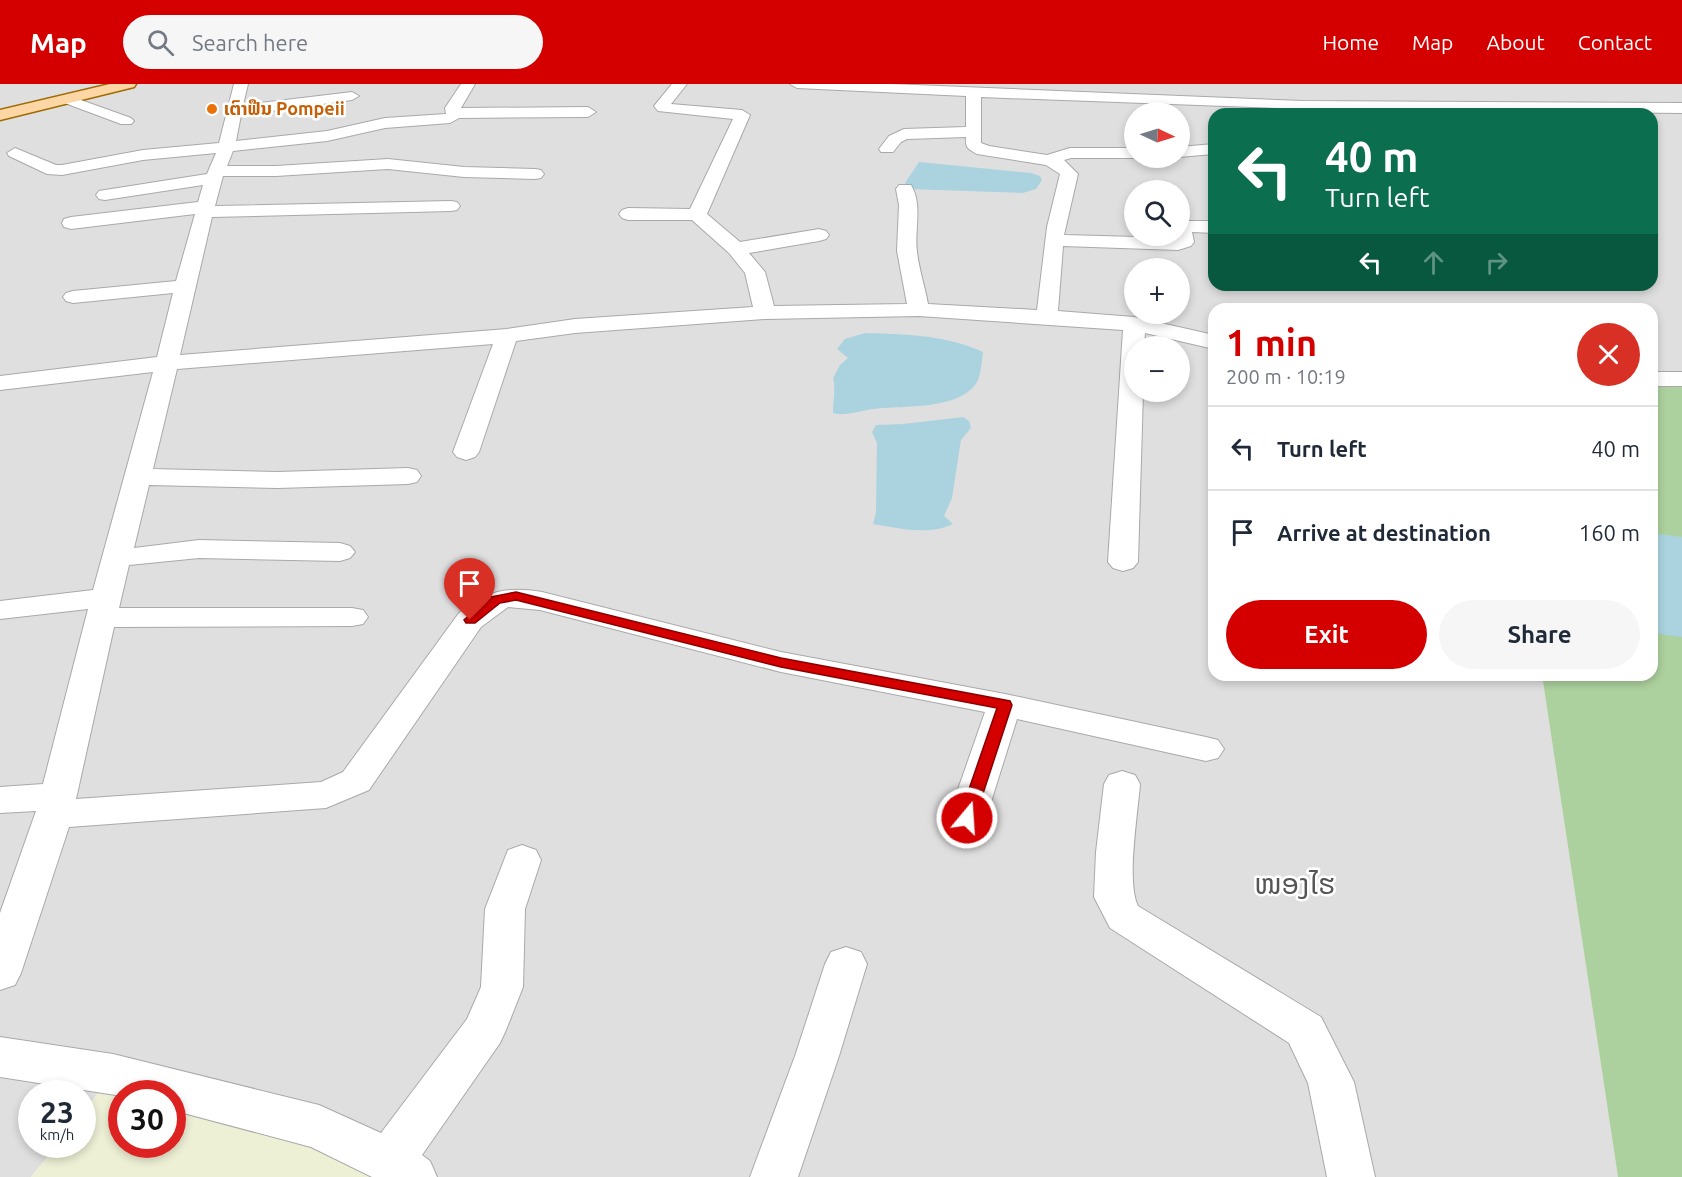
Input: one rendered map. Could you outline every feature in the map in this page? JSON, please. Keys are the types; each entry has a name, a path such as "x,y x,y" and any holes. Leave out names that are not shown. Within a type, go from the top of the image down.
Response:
{"main road":[{"path":"0,115 129,84"}],"street":[{"path":"455,113 453,108 468,84"},
{"path":"680,84 661,106 663,108 742,115 697,215"},
{"path":"796,84 973,92 1124,104"},
{"path":"1315,85 1325,106"},
{"path":"973,92 975,118 972,132 973,145 983,151 1048,160 1064,167 1069,174 1061,197 1054,240 1047,317"},
{"path":"1536,92 1564,108 1682,108"},
{"path":"0,973 57,805 192,255 238,98 352,96"},
{"path":"67,99 126,121"},
{"path":"1190,107 1356,108"},
{"path":"105,195 317,138 385,123 450,118 455,113 588,112"},
{"path":"887,149 895,139 904,134 972,132"},
{"path":"1190,151 1208,150"},
{"path":"15,153 53,170 143,155 219,166 276,171 388,164 464,172 535,174"},
{"path":"1048,160 1070,153 1124,153"},
{"path":"905,189 908,205 907,251 919,310"},
{"path":"71,223 206,210 451,206"},
{"path":"628,214 697,215 736,249 755,272 765,313"},
{"path":"1054,240 1178,244 1184,242 1181,226 1208,227"},
{"path":"736,249 819,235"},
{"path":"73,297 185,286"},
{"path":"0,383 167,363 507,336 575,326 765,313 919,310 1124,323"},
{"path":"1123,562 1134,324 1208,341"},
{"path":"466,453 507,336"},
{"path":"1658,379 1682,379"},
{"path":"138,477 278,480 408,476"},
{"path":"118,558 199,549 340,552"},
{"path":"0,800 57,805 326,795 341,789 356,781 470,620 495,600 507,596 542,601 781,662 1005,705 1206,749"},
{"path":"0,610 105,607 352,617"},
{"path":"967,818 1005,705"},
{"path":"1122,784 1115,852 1114,897 1124,917 1305,1030 1331,1082 1352,1177"},
{"path":"0,1057 113,1074 308,1124 401,1169 484,1030 502,987 505,909 522,860"},
{"path":"774,1177 818,1056 846,964"}],"shaded area":[{"path":"0,84 1682,84 1682,379 1658,379 1658,303 1208,303 1208,681 1543,681 1618,1177 413,1177 389,1161 186,1097 186,1080 132,1080 113,1074 96,1096 96,1080 18,1080 18,1158 46,1158 31,1177 0,1177"}],"green space":[{"path":"1658,379 1682,379 1682,1177 1618,1177 1543,681 1658,681"},
{"path":"113,1074 137,1080 108,1080"},
{"path":"108,1080 108,1158 186,1158 186,1092 244,1107 413,1177 31,1177 46,1158 96,1158 96,1096"}],"water":[{"path":"919,162 1031,173 1040,176 1042,180 1036,189 1023,193 908,189 905,183"},
{"path":"865,333 910,335 969,346 983,352 978,380 970,390 946,402 848,414 833,413 833,378 840,365 848,358 837,349 845,339"},
{"path":"963,417 969,421 971,428 961,440 952,498 944,516 953,524 944,528 924,530 873,524 876,512 877,443 872,432 876,425"},
{"path":"1658,534 1682,537 1682,637 1658,634"}],"place":[{"name":"ເຕົາຟືນ Pompeii","path":"212,109"}],"district":[{"name":"ໜອງໄຮ","path":"1295,884"}],"route":[{"path":"470,620 495,600 516,596 781,662 1005,705 967,818"}]}
